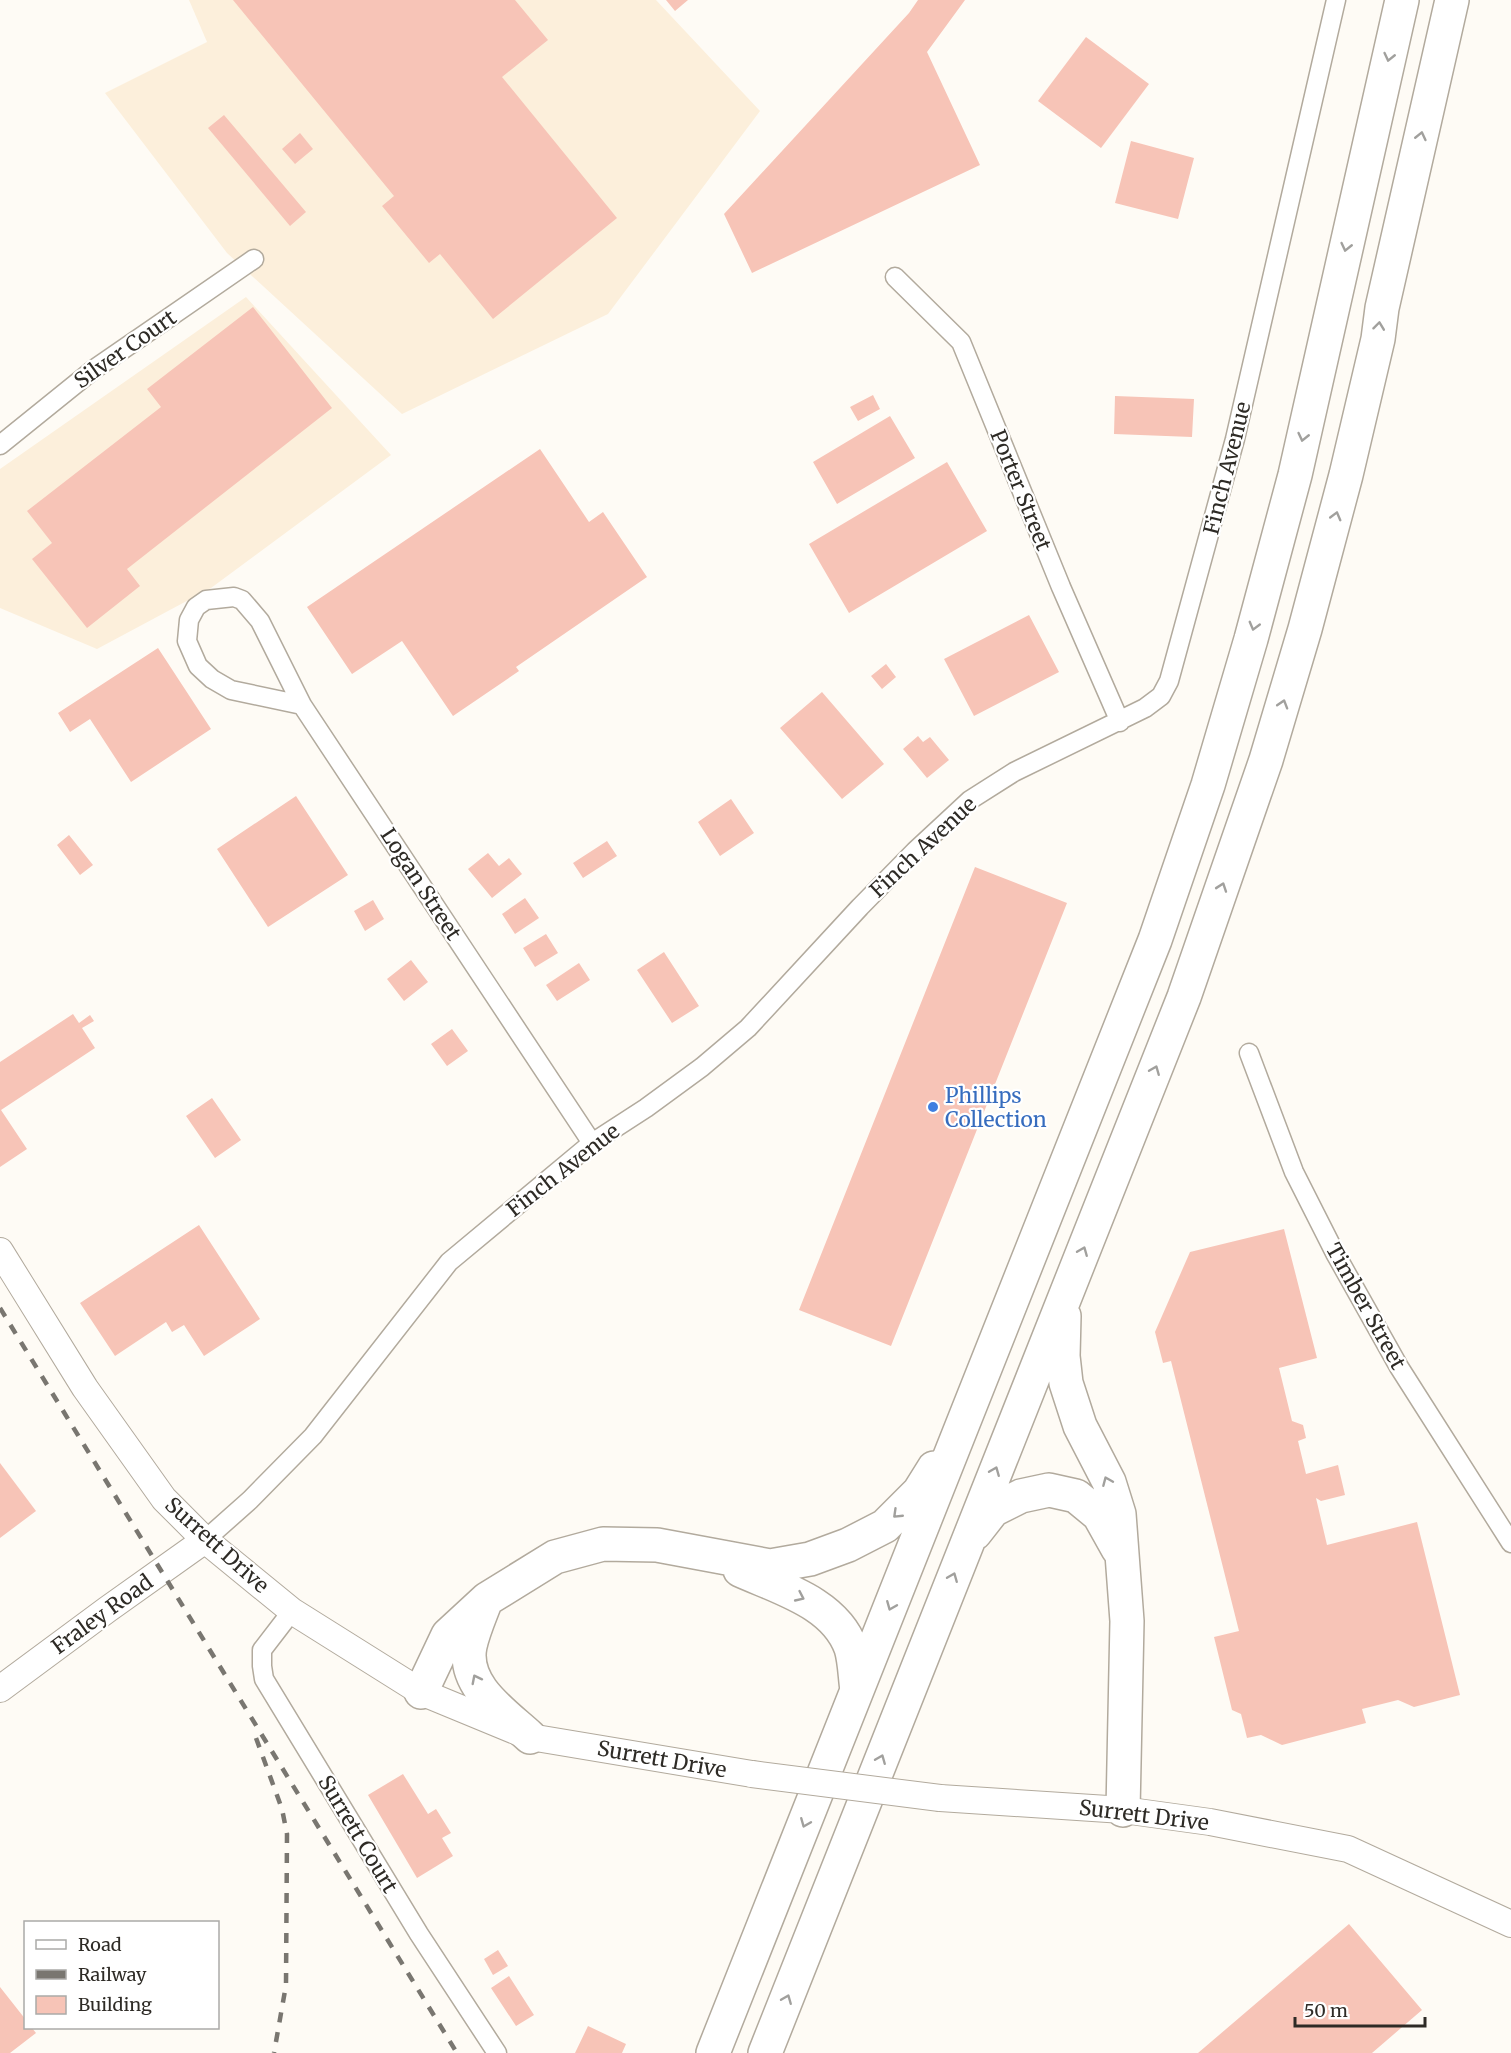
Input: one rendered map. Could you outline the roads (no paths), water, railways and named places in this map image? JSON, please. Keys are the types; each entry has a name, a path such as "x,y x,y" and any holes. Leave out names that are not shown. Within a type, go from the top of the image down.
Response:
{"highway":[{"path":"713,2053 1155,940 1208,785 1251,639 1295,475 1402,0"},
{"path":"765,2053 1184,997 1266,760 1347,476 1378,339 1382,308 1452,0"},
{"path":"1065,1297 1066,1383 1080,1426 1109,1482 1119,1514 1127,1621 1123,1810"},
{"path":"421,1692 448,1635 486,1599 555,1557 603,1544 657,1545 770,1566 810,1558 848,1545 885,1526 919,1492 966,1415"},
{"path":"965,1545 993,1510 1021,1496 1049,1490 1076,1496 1099,1515 1123,1558"},
{"path":"708,1555 813,1603 839,1626 851,1649 857,1690"},
{"path":"486,1599 470,1648 471,1670 491,1702 530,1737"}],"street":[{"name":"Finch Avenue","path":"205,1540 250,1500 313,1436 449,1262 592,1143 683,1081 748,1029 860,907 970,800 1014,772 1120,722 1161,696 1169,681 1235,439 1336,0"},
{"name":"Silver Court","path":"0,445 93,370 254,259"},
{"name":"Porter Street","path":"895,277 961,342 1058,579 1120,722"},
{"name":"Logan Street","path":"302,705 231,690 212,679 198,666 187,641 189,620 196,608 206,600 234,597 242,600 260,621 302,705 592,1143"},
{"name":"Timber Street","path":"1249,1053 1294,1172 1335,1253 1399,1367 1511,1543"},
{"name":"Surrett Drive","path":"0,1251 79,1379 164,1499 205,1540 292,1611 421,1692 530,1737 752,1774 940,1798 1123,1810 1210,1822 1348,1849 1511,1924"},
{"name":"Fraley Road","path":"0,1689 205,1540"},
{"name":"Surrett Court","path":"292,1611 262,1650 264,1679 419,1934 497,2053"}],"railway":[{"path":"0,1308 457,2053"},
{"path":"256,1738 282,1809 287,1834 286,1985 274,2053"}],"place":[{"name":"Phillips Collection","path":"933,1107"}]}
